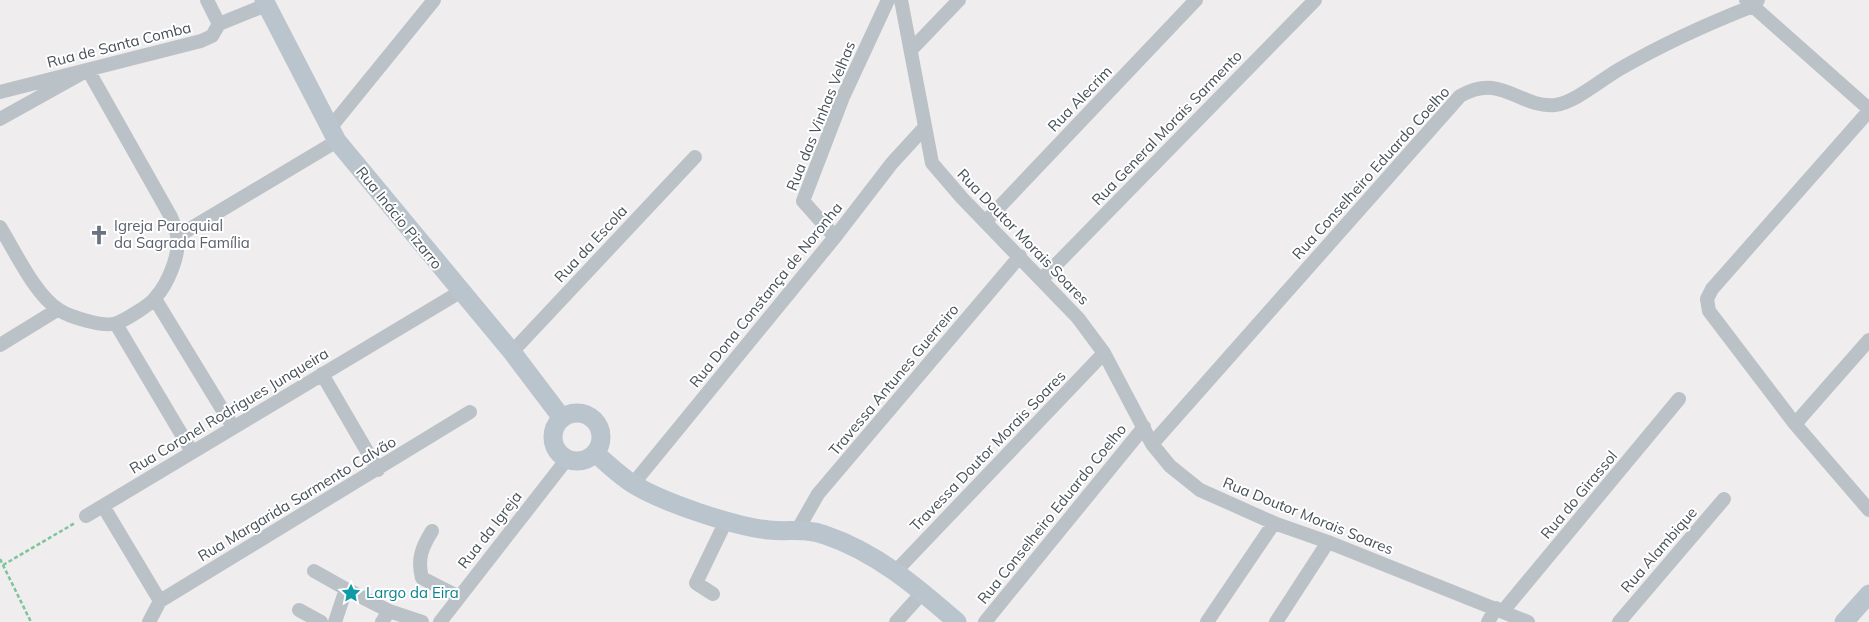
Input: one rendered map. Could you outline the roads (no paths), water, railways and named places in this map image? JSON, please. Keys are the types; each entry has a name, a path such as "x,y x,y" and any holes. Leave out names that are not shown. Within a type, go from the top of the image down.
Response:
{"main road":[{"name":"Rua Inácio Pizarro","path":"265,2 334,134 460,292 512,352 562,418"},
{"path":"575,413 589,416 594,420 601,433 601,440 595,453 582,460 567,459 561,455 554,443 554,429 562,418 575,413"},
{"path":"595,453 634,484 682,506 726,521 769,530 798,529 823,534 858,547 923,592 957,622"},
{"path":"1844,622 1869,594"}],"street":[{"path":"207,0 219,24"},
{"path":"178,236 334,134 434,0"},
{"name":"Rua das Vinhas Velhas","path":"835,237 803,201 843,97 888,0"},
{"name":"Rua Doutor Morais Soares","path":"901,0 932,163 962,198 1078,318 1104,353 1152,444 1170,466 1200,490 1274,524 1328,542 1528,622"},
{"path":"910,50 959,0"},
{"name":"Rua Alecrim","path":"986,221 1196,0"},
{"name":"Rua General Morais Sarmento","path":"1042,279 1314,0"},
{"name":"Rua de Santa Comba","path":"0,92 201,41 212,36 219,24 265,2"},
{"path":"1752,2 1869,110 1712,289 1707,299 1709,311 1795,424 1869,510"},
{"name":"Rua Conselheiro Eduardo Coelho","path":"1152,444 1460,96 1475,88 1492,87 1541,103 1554,105 1568,101 1618,70 1752,2"},
{"path":"0,119 88,70 171,217 178,236 175,255 167,280 155,299 116,324 84,320 57,310 38,290 0,227"},
{"name":"Rua Dona Constança de Noronha","path":"634,484 835,237 892,163 926,127"},
{"name":"Rua da Escola","path":"512,352 695,157"},
{"name":"Travessa Antunes Guerreiro","path":"798,529 818,494 1020,256"},
{"name":"Rua Coronel Rodrigues Junqueira","path":"86,516 460,292"},
{"path":"155,299 233,427"},
{"path":"0,345 57,310"},
{"path":"116,324 192,452"},
{"path":"1795,424 1869,340"},
{"name":"Travessa Doutor Morais Soares","path":"895,572 1104,353"},
{"path":"322,374 378,470"},
{"name":"Rua do Girassol","path":"1488,622 1679,399"},
{"name":"Rua Margarida Sarmento Calvão","path":"160,601 378,470 470,412"},
{"name":"Rua Conselheiro Eduardo Coelho","path":"985,622 1144,427"},
{"name":"Rua da Igreja","path":"440,622 567,459"},
{"name":"Rua Alambique","path":"1619,622 1724,499"},
{"path":"103,506 160,601 149,622"},
{"path":"713,594 696,583 726,521"},
{"path":"1207,622 1274,524"},
{"path":"432,531 420,553 419,566 422,578 459,598"},
{"path":"1276,622 1328,542"},
{"path":"314,571 346,589 386,616 422,622"},
{"path":"335,622 346,589"},
{"path":"896,622 923,592"},
{"path":"299,610 321,622"}],"place":[{"name":"Igreja Paroquial da Sagrada Família","path":"99,235"},
{"name":"Largo da Eira","path":"351,593"}]}
